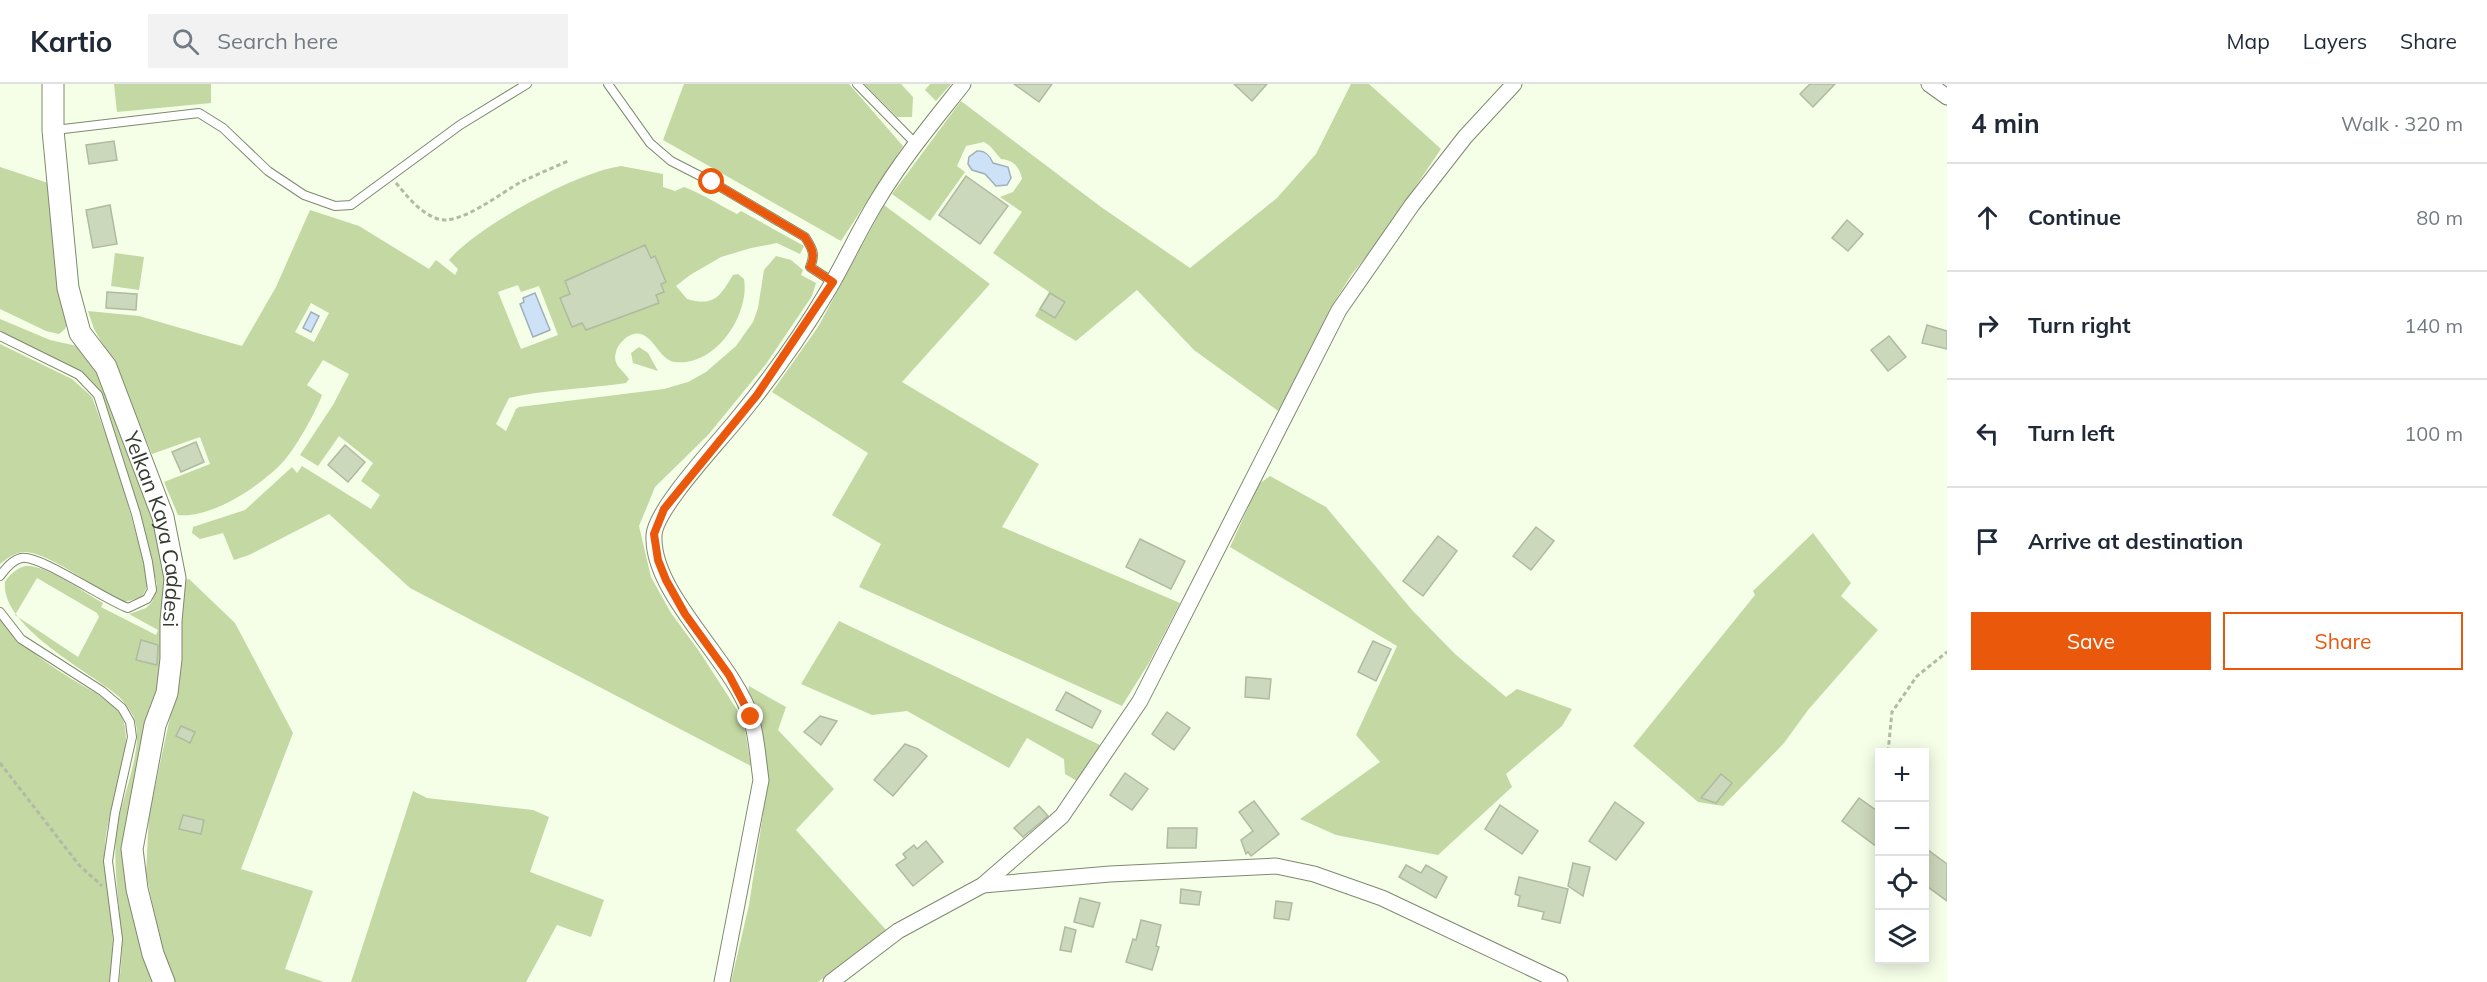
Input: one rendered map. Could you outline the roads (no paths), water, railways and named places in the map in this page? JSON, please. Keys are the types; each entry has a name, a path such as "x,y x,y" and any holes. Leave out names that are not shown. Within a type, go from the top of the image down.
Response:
{"street":[{"name":"Yelkan Kaya Caddesi","path":"53,84 53,130 68,288 80,333 106,368 163,517 175,578 167,693 155,725 132,849 137,889 153,954 164,982"},
{"path":"722,982 761,780 751,717 729,675 685,614 666,580 658,560 654,534 664,509 757,395 833,282 876,201 915,143 963,84"},
{"path":"831,982 898,931 983,885 1062,816 1140,701 1339,310 1358,279 1425,187 1465,137 1514,84"},
{"path":"1929,84 1947,97"},
{"path":"983,885 1110,874 1276,866 1314,874 1382,898 1560,982"}],"lane":[{"path":"53,130 199,113 223,128 268,171 303,195 335,206 351,205 425,150 527,84"},
{"path":"608,84 650,143 671,161 712,182 805,237 813,249 813,260 810,267 833,282"},
{"path":"857,84 915,143"},
{"path":"0,336 79,375 98,395 136,514 148,562 152,590 147,599 128,608 110,602 31,558 20,558 7,566 0,576"},
{"path":"0,612 21,639 102,691 122,708 130,722 132,737 114,813 108,861 118,939 114,982"}],"water":[{"path":"977,151 987,154 993,163 1008,167 1011,178 1007,185 996,186 985,174 972,170 968,164 969,157"},
{"path":"535,293 550,330 533,337 520,304 524,302 523,298"},
{"path":"311,312 319,316 311,332 303,328"}]}
